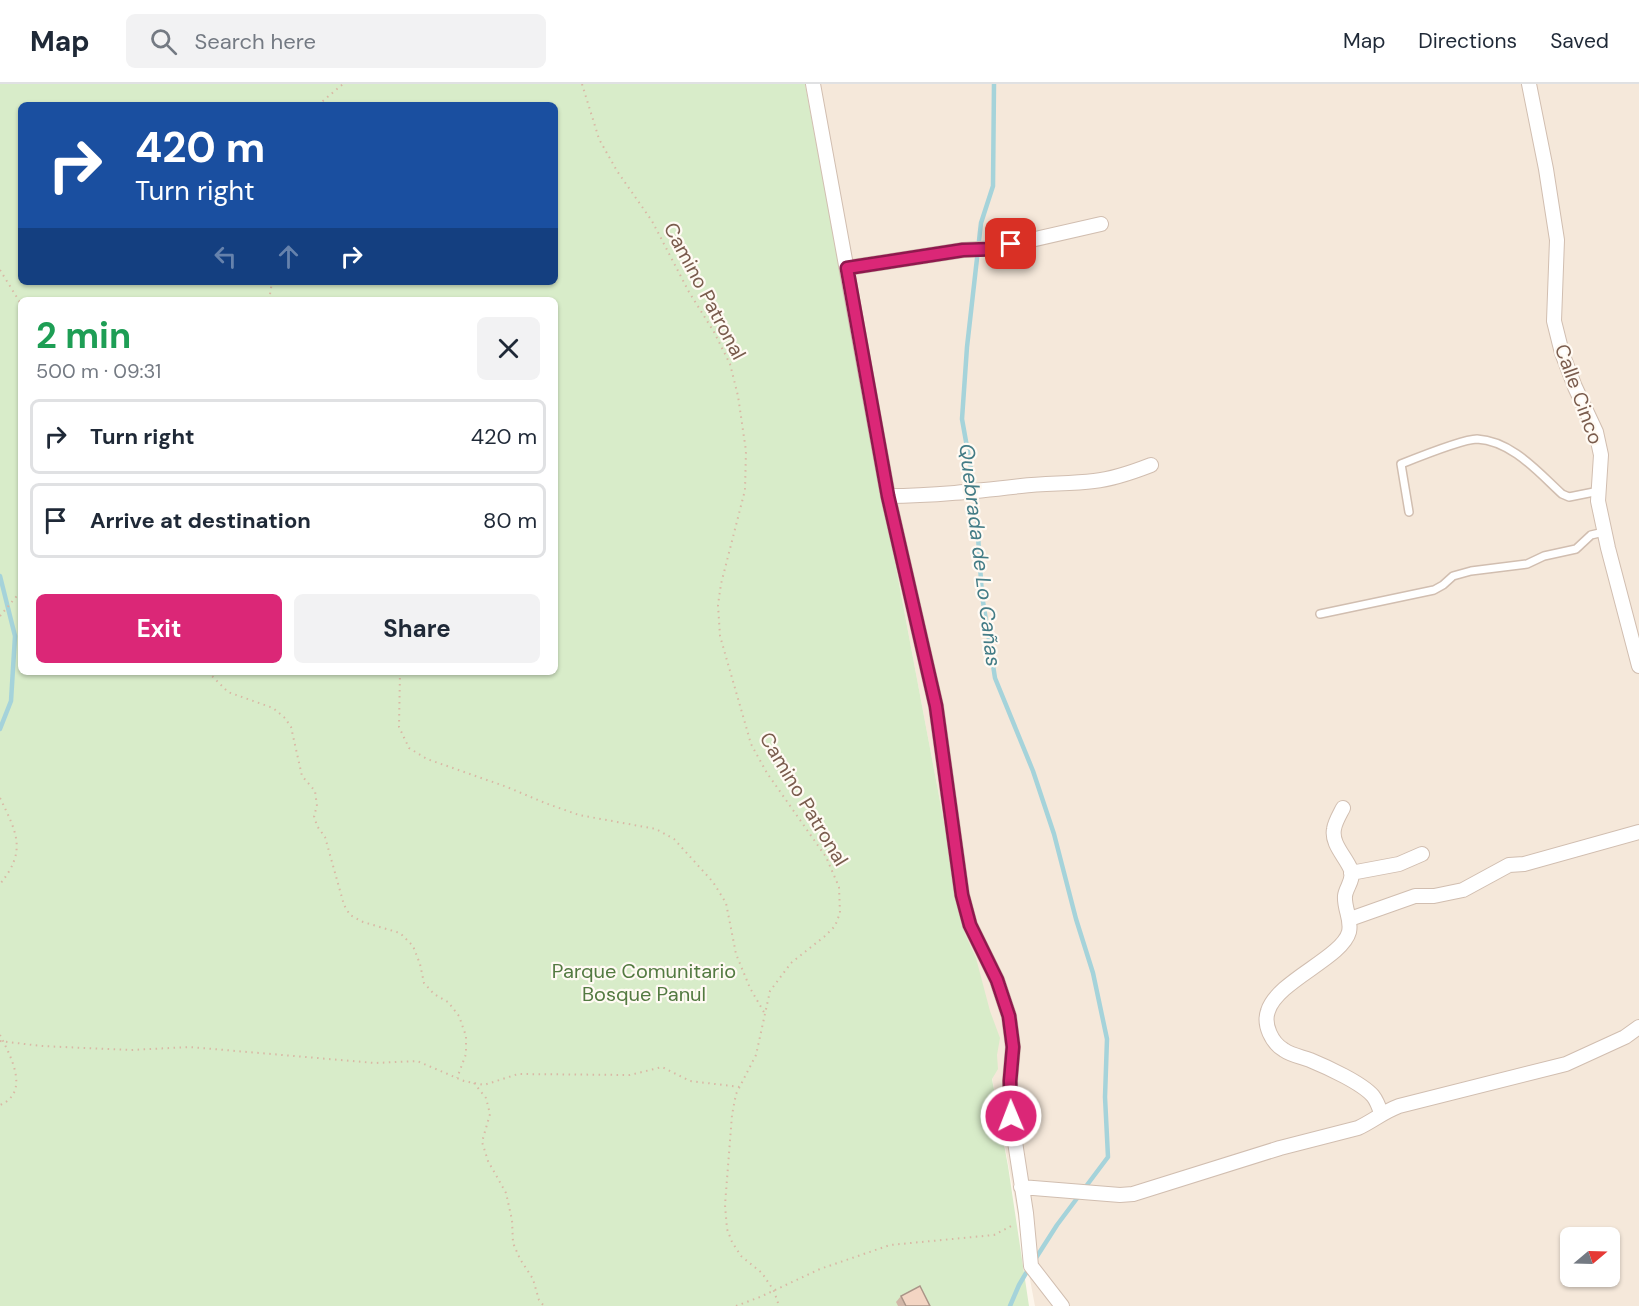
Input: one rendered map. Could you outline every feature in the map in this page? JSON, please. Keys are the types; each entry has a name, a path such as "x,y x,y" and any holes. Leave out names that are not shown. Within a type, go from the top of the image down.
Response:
{"street":[{"path":"813,84 888,496 936,706 962,895 970,925 997,980 1009,1016 1013,1047 1010,1081 1011,1116 1026,1213 1030,1266 1062,1306"},
{"name":"Calle Cinco","path":"1529,84 1557,240 1554,321 1562,353 1596,432 1601,455 1598,501 1639,666"},
{"path":"847,268 963,250 996,249 1101,224"},
{"path":"888,496 985,492 1022,486 1094,481 1119,477 1151,465"},
{"path":"1343,808 1334,829 1334,840 1352,878 1345,896 1350,919 1347,937 1333,952 1285,989 1269,1007 1266,1017 1269,1031 1275,1042 1284,1050 1325,1066 1348,1079 1372,1095 1382,1113"},
{"path":"1350,919 1415,896 1434,896 1463,890 1509,865 1524,864 1639,832"},
{"path":"1351,873 1399,864 1422,854"},
{"path":"1021,1187 1120,1195 1133,1194 1280,1148 1358,1128 1382,1113 1399,1106 1566,1064 1625,1037 1639,1027"}],"lane":[{"path":"1409,512 1401,464 1475,439 1502,444 1562,494 1569,497 1599,491"},
{"path":"1320,614 1434,590 1453,576 1471,571 1527,564 1544,556 1576,549 1591,535 1604,532"}],"path":[{"path":"322,102 343,84"},
{"name":"Camino Patronal","path":"582,84 599,140 617,171 652,220 688,292 714,332 730,364 738,396 746,451 745,490 721,584 718,605 720,636 751,744 767,773 826,857 839,887 840,913 835,926 791,963 770,991 756,1055 740,1087 732,1115 725,1204 727,1229 741,1256 762,1273 774,1291 779,1306"},
{"path":"0,270 18,299"},
{"path":"0,616 18,595"},
{"path":"211,675 228,692 273,708 285,718 291,727 302,776 315,791 317,806 314,816 317,826 325,837 344,905 350,915 363,922 400,933 413,946 424,982 434,994 448,1002 459,1016 466,1036 466,1054 457,1078"},
{"path":"400,675 399,727 409,748 426,759 579,815 656,829 674,839 713,882 726,903 736,954 750,988 765,1014"},
{"path":"0,798 14,827 18,849 10,872 0,884"},
{"path":"0,1035 13,1061 17,1077 12,1095 0,1105"},
{"path":"2,1041 41,1046 131,1050 189,1047 375,1063 417,1060 457,1078 484,1085 518,1074 630,1075 662,1067 690,1081 740,1087"},
{"path":"474,1083 486,1098 490,1114 482,1142 488,1161 506,1193 512,1220 513,1243 533,1279 539,1300 544,1306"},
{"path":"736,1306 820,1269 891,1245 994,1235 1019,1222 1026,1213"}],"shaded area":[{"path":"805,84 1639,84 1639,1306 1035,1306"}],"green space":[{"name":"Parque Comunitario Bosque Panul","path":"0,84 805,84 965,934 976,958 990,1011 1000,1038 997,1055 998,1069 992,1079 1029,1306 0,1306"}],"building":[{"path":"920,1286 930,1306 906,1306 901,1296"}],"waterway":[{"name":"Quebrada de Lo Cañas","path":"994,84 993,186 981,223 967,347 962,419 975,492 982,595 995,678 1033,771 1054,834 1093,973 1107,1039 1105,1097 1108,1157 1057,1225 1034,1261"},
{"path":"0,576 15,636 11,701 0,729"},
{"name":"Quebrada de Lo Cañas","path":"1010,1306 1029,1268"}],"route":[{"path":"1011,244 996,249 963,250 847,268 888,496 936,706 962,895 970,925 997,980 1009,1016 1013,1047 1010,1081 1011,1116"}]}
